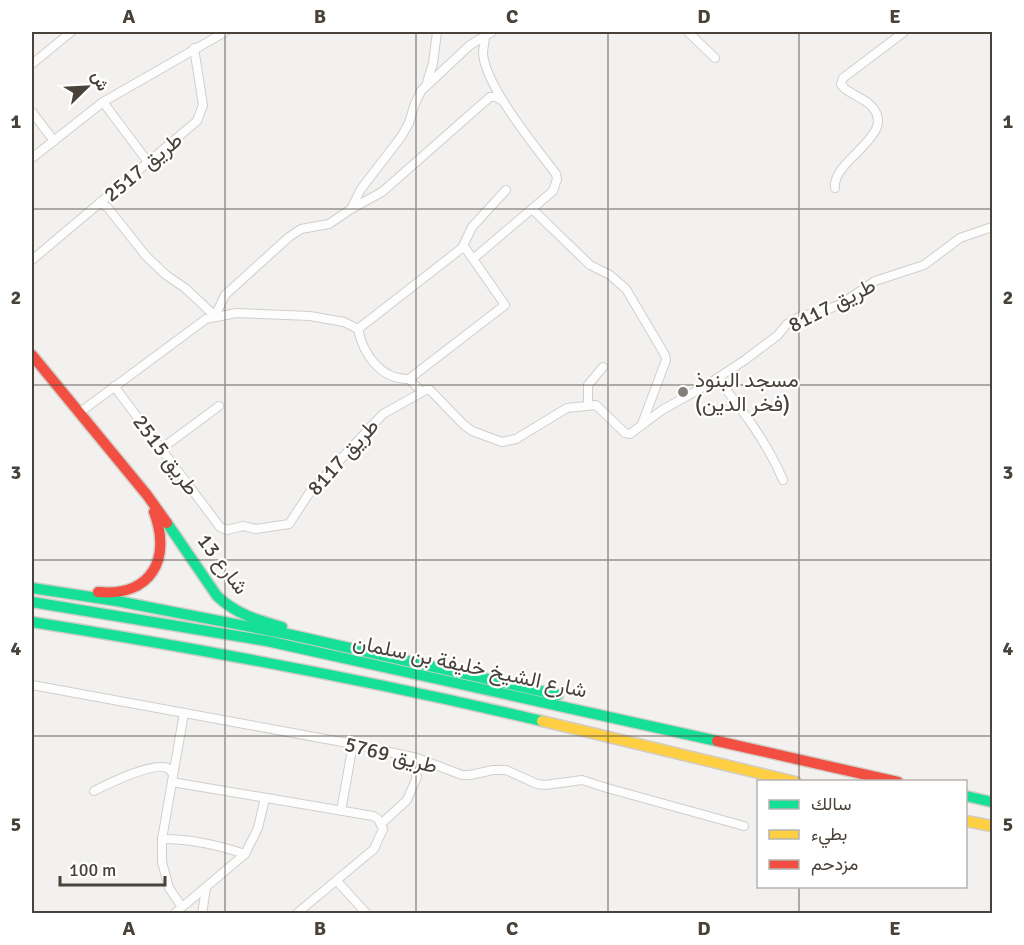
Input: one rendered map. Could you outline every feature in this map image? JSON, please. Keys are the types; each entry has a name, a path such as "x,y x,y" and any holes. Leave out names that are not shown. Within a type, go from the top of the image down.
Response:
{"main road":[{"name":"شارع 13","path":"32,355 147,495 226,605 239,614 321,639"},
{"name":"شارع 13","path":"50,590 108,593 127,591 143,584 156,568 162,551 160,527 147,495"},
{"path":"32,588 321,639 426,662 572,699 684,733"},
{"name":"شارع الشيخ خليفة بن سلمان","path":"32,602 267,641 889,780"},
{"name":"شارع الشيخ خليفة بن سلمان","path":"32,622 165,643 448,699 788,780"},
{"path":"967,796 993,802"},
{"path":"967,821 993,826"}],"street":[{"path":"32,64 71,32"},
{"path":"32,158 103,102 225,32"},
{"path":"426,87 433,63 437,32"},
{"path":"688,32 715,58"},
{"path":"835,188 837,176 874,133 878,122 877,114 869,104 844,88 843,78 904,32"},
{"path":"351,209 361,189 401,137 421,91 470,45 489,33"},
{"path":"473,259 553,191 557,179 556,174 503,101 485,64 483,52 489,33"},
{"name":"طريق 2517","path":"32,260 192,127 201,113 202,96 194,48"},
{"path":"215,316 225,295 289,237 301,229 329,224 382,192 490,97 503,101"},
{"path":"103,102 148,162"},
{"path":"32,112 54,141"},
{"path":"358,329 462,248 472,227 506,190"},
{"path":"100,202 108,208 159,269 186,288 215,316"},
{"path":"409,379 422,392 430,390 472,431 502,442 516,439 567,408 588,405 596,405 625,434 630,434 641,426 666,360 665,355 626,289 610,275 590,265 532,209"},
{"name":"طريق 8117","path":"641,426 662,410 763,348 787,324 801,316 821,312 841,304 875,281 924,265 960,238 993,228"},
{"path":"358,329 362,346 372,362 398,379 409,379 505,305 466,249 462,248"},
{"path":"79,413 206,319 215,316 236,313 310,316 344,322 358,329"},
{"path":"588,405 588,385 603,367"},
{"path":"717,378 761,435 783,480"},
{"name":"طريق 2515","path":"114,386 217,524"},
{"name":"طريق 8117","path":"217,524 227,530 243,526 256,530 289,524 310,492 382,414 422,392"},
{"path":"161,449 219,406"},
{"name":"طريق 5769","path":"32,685 353,744 417,758 462,774 506,770 537,784 545,785 582,780 607,789 744,826"},
{"path":"182,907 170,888 162,862 162,839 184,713"},
{"path":"341,811 353,744"},
{"path":"381,824 407,800 417,777 412,764 401,754"},
{"path":"94,791 109,783 156,767 168,768 173,778"},
{"path":"173,778 265,798 373,816 381,824 383,830 374,849 296,914"},
{"path":"174,914 245,854 258,828 265,798"},
{"path":"162,839 186,839 213,843 245,854"},
{"path":"337,881 367,914"},
{"path":"202,914 206,888"}],"traffic: fast":[{"path":"167,523 217,596 239,612 282,627"},
{"path":"32,588 117,601 292,635 558,695"},
{"path":"32,602 267,641 717,741"},
{"path":"32,622 288,667 415,692 542,721"},
{"path":"967,796 992,802"}],"traffic: slow":[{"path":"542,721 788,780"},
{"path":"967,821 992,826"}],"traffic: jam":[{"path":"32,355 147,495 167,523"},
{"path":"98,592 116,592 132,588 153,572 160,545 159,529 154,512"},
{"path":"717,741 889,780"}],"place":[{"name":"مسجد البنوذ (فخر الدين)","path":"683,392"}]}
